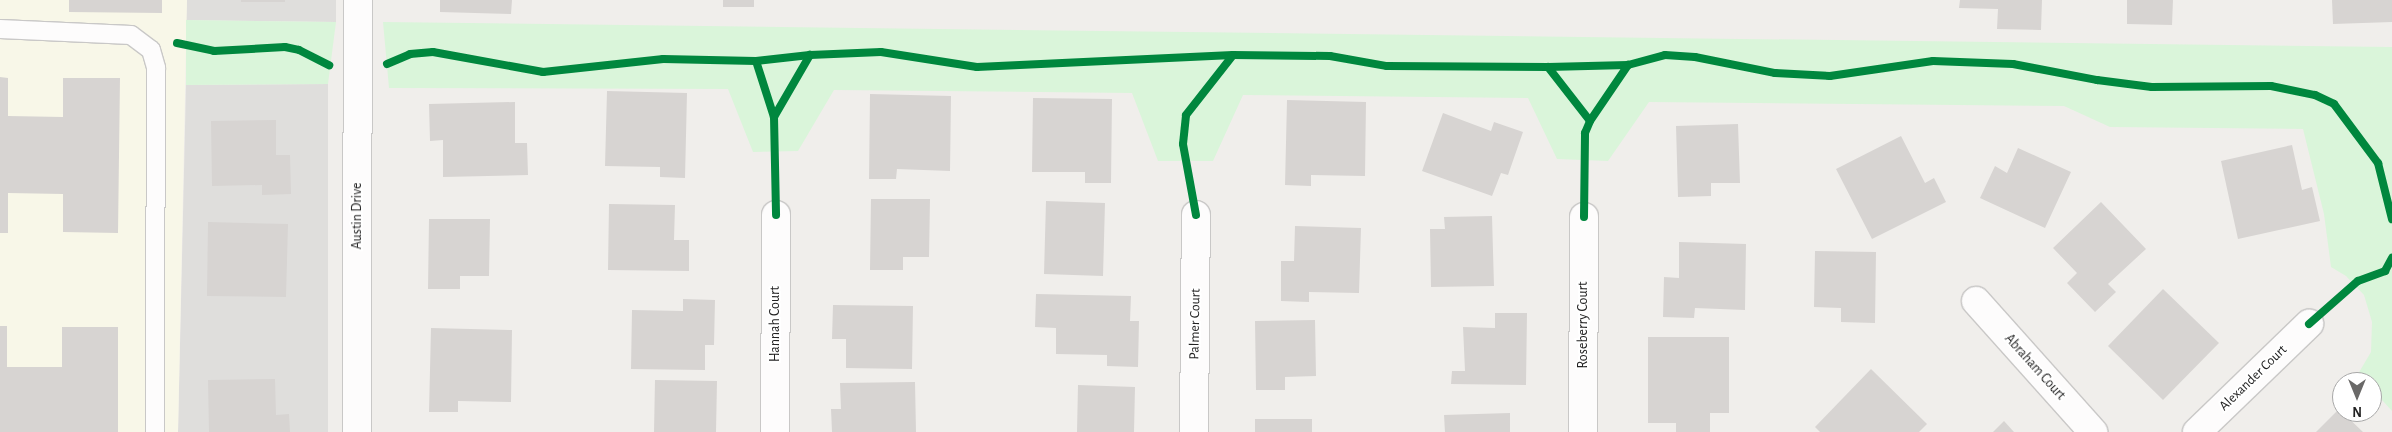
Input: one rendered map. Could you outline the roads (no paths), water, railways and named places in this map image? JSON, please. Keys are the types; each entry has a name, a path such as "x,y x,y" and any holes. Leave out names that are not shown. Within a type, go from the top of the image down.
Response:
{"street":[{"name":"Austin Drive","path":"357,432 358,0"},
{"name":"Hannah Court","path":"775,432 776,215"},
{"name":"Palmer Court","path":"1194,432 1196,215"},
{"name":"Roseberry Court","path":"1583,432 1584,217"},
{"name":"Abraham Court","path":"1976,301 2093,432"},
{"name":"Alexander Court","path":"2197,432 2309,324"}],"lane":[{"path":"0,29 131,36 151,50 156,68 155,432"}]}
